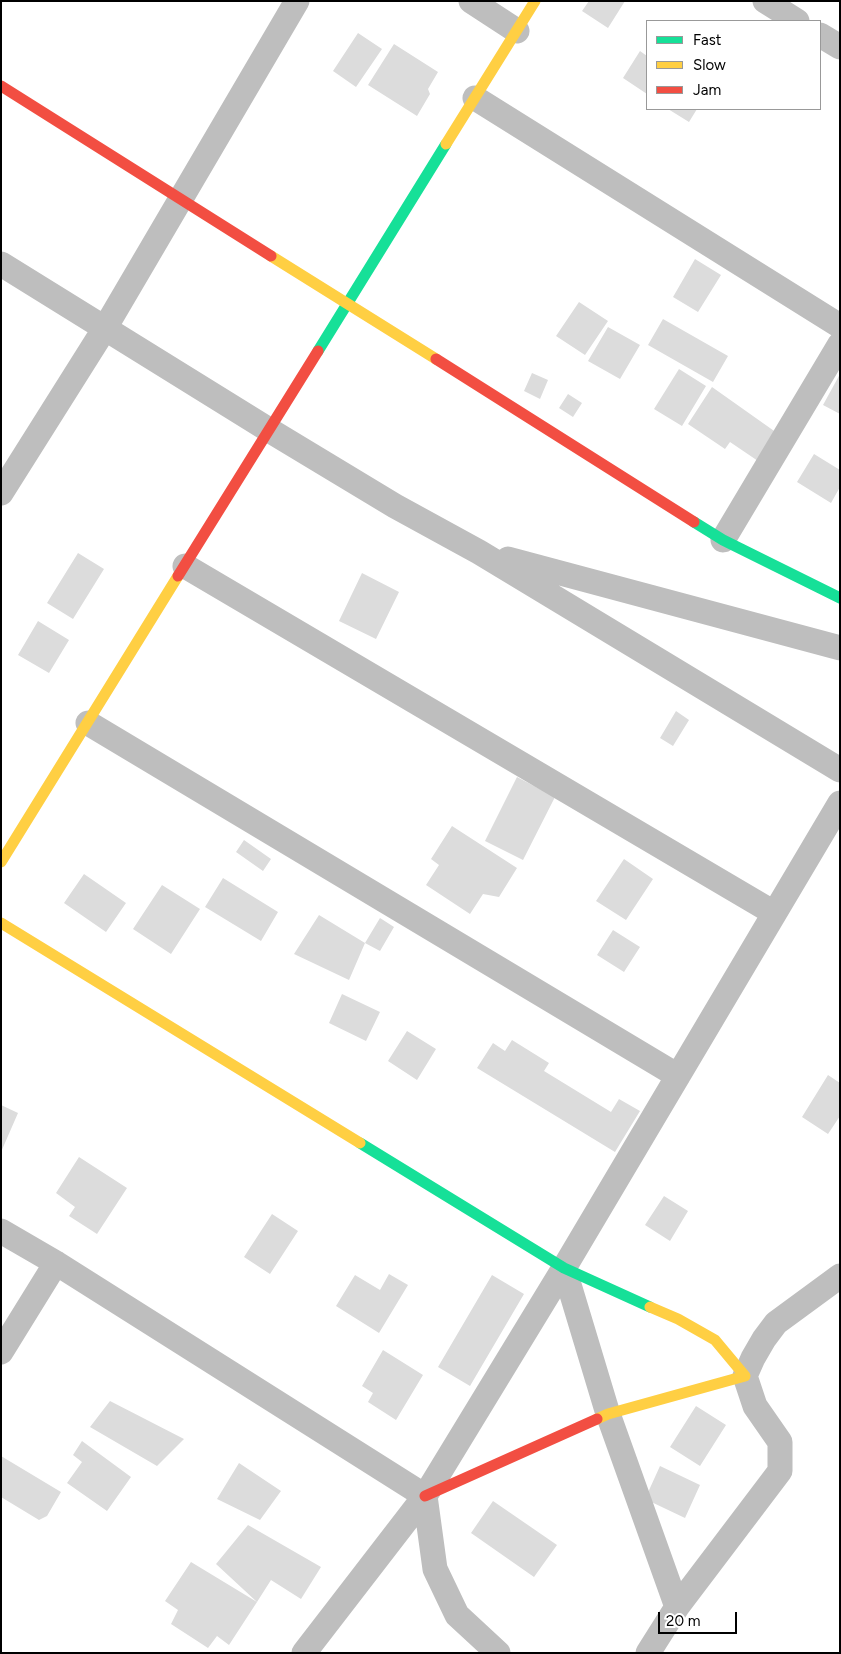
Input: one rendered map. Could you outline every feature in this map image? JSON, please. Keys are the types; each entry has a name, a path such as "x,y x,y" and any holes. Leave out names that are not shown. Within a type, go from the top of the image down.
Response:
{"street":[{"path":"1,493 105,328 298,1"},
{"path":"471,1 517,31"},
{"path":"1,862 536,1"},
{"path":"765,1 795,20"},
{"path":"821,36 840,48"},
{"path":"1,86 723,540 840,598"},
{"path":"475,98 840,326"},
{"path":"1,264 394,506 479,552 840,770"},
{"path":"723,540 840,344"},
{"path":"479,552 840,648"},
{"path":"185,566 774,913"},
{"path":"88,723 678,1076"},
{"path":"304,1653 425,1496 564,1268 840,803"},
{"path":"1,923 564,1268 678,1319 715,1340 745,1376 755,1406 780,1442 780,1471 677,1607 648,1653"},
{"path":"1,1231 56,1263 425,1496 435,1569 457,1614 498,1653"},
{"path":"1,1352 56,1263"},
{"path":"564,1268 608,1414 677,1607"},
{"path":"425,1496 608,1414 745,1376 764,1339 776,1323 840,1276"}],"building":[{"path":"589,1 625,1 608,28 582,11"},
{"path":"358,33 382,49 356,87 333,71"},
{"path":"394,44 438,72 428,89 430,94 417,116 368,85"},
{"path":"640,51 646,55 646,93 623,78"},
{"path":"670,110 696,110 689,122"},
{"path":"695,259 721,275 698,312 673,297"},
{"path":"579,302 608,321 585,355 556,336"},
{"path":"663,319 728,356 713,382 648,345"},
{"path":"608,327 640,345 620,379 588,361"},
{"path":"679,369 706,386 682,426 654,409"},
{"path":"532,373 548,380 540,399 524,391"},
{"path":"840,374 840,414 823,405"},
{"path":"712,387 777,433 758,461 730,442 725,449 688,424"},
{"path":"568,394 582,403 573,417 559,408"},
{"path":"814,454 840,470 840,487 831,503 797,482"},
{"path":"78,553 104,569 73,619 47,603"},
{"path":"362,573 399,592 376,639 339,621"},
{"path":"38,621 69,640 49,673 18,655"},
{"path":"676,711 689,720 673,746 660,738"},
{"path":"517,777 555,797 523,860 485,841"},
{"path":"452,826 517,868 499,897 483,894 470,914 426,885 439,865 431,859"},
{"path":"244,840 271,859 263,871 236,852"},
{"path":"624,859 653,879 626,920 596,901"},
{"path":"84,874 126,903 106,932 64,903"},
{"path":"223,878 278,912 261,941 205,907"},
{"path":"162,885 200,909 171,954 133,929"},
{"path":"319,915 365,943 349,980 294,954"},
{"path":"380,918 394,927 380,951 365,943"},
{"path":"613,930 640,947 624,972 597,955"},
{"path":"342,994 380,1012 366,1041 329,1023"},
{"path":"407,1031 436,1049 417,1080 388,1061"},
{"path":"512,1040 549,1063 544,1071 611,1112 619,1099 640,1111 615,1152 477,1068 493,1043 505,1051"},
{"path":"828,1075 840,1083 840,1116 828,1134 802,1117"},
{"path":"1,1105 18,1113 1,1152"},
{"path":"79,1157 127,1188 97,1234 69,1216 75,1207 56,1193"},
{"path":"664,1196 688,1211 670,1241 645,1225"},
{"path":"272,1214 298,1231 270,1274 244,1257"},
{"path":"389,1274 408,1285 379,1333 336,1306 355,1275 380,1290"},
{"path":"492,1275 524,1294 470,1386 438,1367"},
{"path":"383,1350 423,1375 396,1420 368,1402 373,1393 362,1386"},
{"path":"110,1401 184,1439 157,1466 90,1427"},
{"path":"696,1406 726,1425 700,1466 670,1447"},
{"path":"82,1441 131,1477 107,1511 67,1483 82,1462 73,1455"},
{"path":"1,1456 61,1492 47,1516 39,1520 1,1497"},
{"path":"239,1463 281,1491 260,1520 217,1499"},
{"path":"660,1466 700,1485 685,1518 645,1499"},
{"path":"493,1501 557,1545 534,1577 471,1533"},
{"path":"248,1525 321,1567 301,1599 271,1580 257,1602 216,1564"},
{"path":"191,1562 257,1602 229,1645 217,1636 208,1648 171,1624 178,1610 165,1601"}],"traffic: fast":[{"path":"318,351 446,144"},
{"path":"694,522 723,540 840,598"},
{"path":"360,1143 564,1268 650,1307"}],"traffic: slow":[{"path":"446,144 535,1"},
{"path":"271,256 436,359"},
{"path":"1,862 178,576"},
{"path":"1,923 360,1143"},
{"path":"597,1419 608,1414 745,1376 715,1340 678,1319 650,1307"}],"traffic: jam":[{"path":"1,86 271,256"},
{"path":"178,576 318,351"},
{"path":"436,359 694,522"},
{"path":"425,1496 597,1419"}]}
